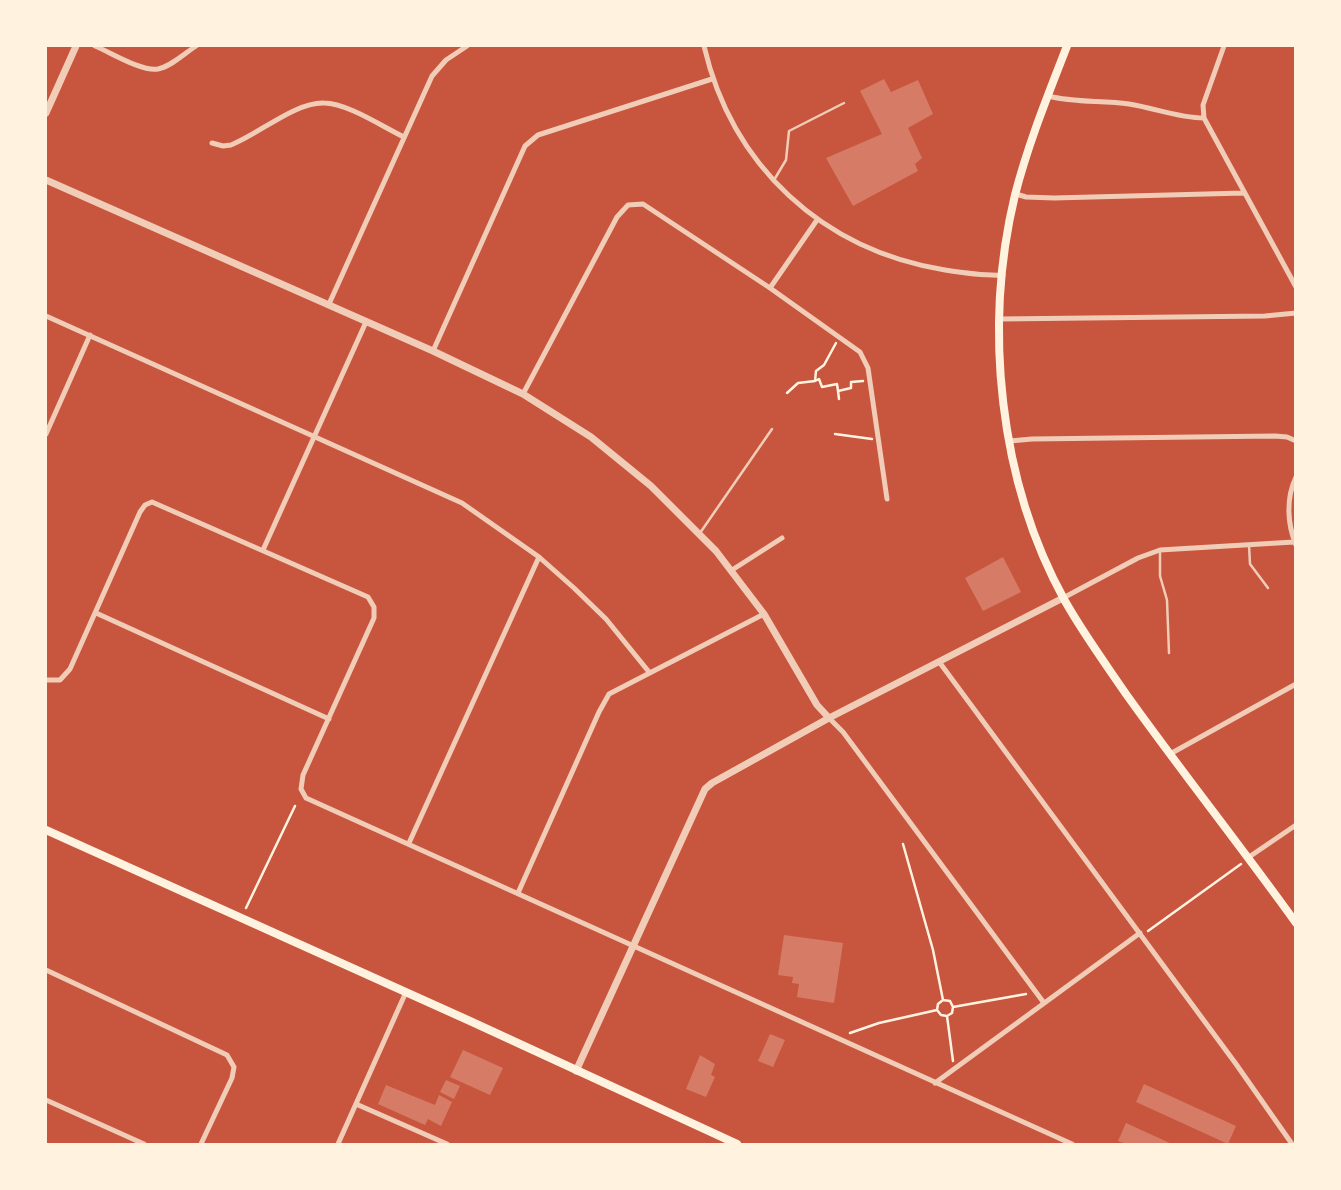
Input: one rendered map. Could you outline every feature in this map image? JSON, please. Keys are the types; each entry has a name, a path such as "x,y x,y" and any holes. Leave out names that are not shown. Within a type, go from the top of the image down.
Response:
{"main road":[{"path":"1067,46 1016,194 1003,275 1000,319 1002,380 1010,441 1025,501 1038,540 1063,598 1169,754 1296,923"},
{"path":"46,830 737,1144"}],"street":[{"path":"46,113 76,46"},
{"path":"95,46 141,66 155,69 171,63 196,46"},
{"path":"329,304 432,76 446,61 467,46"},
{"path":"704,46 712,79 737,131 774,180 817,220 873,251 892,258 924,267 973,275 1003,275"},
{"path":"1224,46 1203,104 1204,118 1296,287"},
{"path":"433,351 525,146 531,139 712,79"},
{"path":"1048,96 1070,101 1127,104 1175,116 1204,118"},
{"path":"212,143 231,145 300,108 324,103 346,109 404,137"},
{"path":"46,180 433,351 523,394 592,437 651,486 700,533 732,570 764,614 817,705 843,732 1044,1003"},
{"path":"1016,194 1054,198 1244,193"},
{"path":"523,394 617,218 628,205 643,204 770,288 860,352 866,360 870,380 887,499"},
{"path":"770,288 817,220"},
{"path":"1000,319 1265,316 1296,313"},
{"path":"46,316 462,503 539,557 606,619 649,672"},
{"path":"264,551 366,322"},
{"path":"46,434 90,335"},
{"path":"1010,441 1275,436 1296,441"},
{"path":"576,1071 705,789 712,783 829,718 940,663 1138,558 1160,550 1295,544 1290,528 1289,510 1290,493 1296,477"},
{"path":"46,680 60,680 67,674 140,512 148,503 158,503 368,597 373,603 373,622 300,785 302,793 310,800 1072,1144"},
{"path":"732,570 782,538"},
{"path":"409,843 539,557"},
{"path":"96,613 329,719"},
{"path":"518,893 606,698 617,688 764,614"},
{"path":"940,663 1292,1144"},
{"path":"1169,754 1296,684"},
{"path":"1249,858 1296,825"},
{"path":"934,1083 1140,933"},
{"path":"46,970 227,1055 234,1067 232,1078 201,1144"},
{"path":"338,1144 407,992"},
{"path":"46,1100 144,1144"},
{"path":"356,1104 447,1144"}],"lane":[{"path":"774,180 786,160 789,131 844,103"},
{"path":"700,533 772,429"},
{"path":"1249,545 1250,564 1268,588"},
{"path":"1160,550 1160,576 1167,600 1169,653"}],"path":[{"path":"815,381 816,371 824,365 840,337"},
{"path":"787,393 798,383 819,379 821,387 836,384 839,399"},
{"path":"838,391 851,388 851,382 870,380"},
{"path":"835,434 878,439"},
{"path":"245,911 295,806"},
{"path":"903,844 933,950 943,1000"},
{"path":"1148,931 1241,864"},
{"path":"953,1007 1028,993"},
{"path":"943,1000 950,1002 953,1007 952,1013 947,1016 941,1015 937,1010 938,1004 943,1000"},
{"path":"849,1035 851,1031 937,1010"},
{"path":"947,1016 953,1061"}],"building":[{"path":"884,79 891,92 918,80 933,114 908,128 922,158 915,164 918,171 853,206 826,158 882,134 860,91"},
{"path":"1003,557 1021,592 983,611 965,578"},
{"path":"784,935 843,943 834,1003 797,997 799,984 792,983 793,977 778,975"},
{"path":"770,1034 785,1040 773,1067 758,1061"},
{"path":"463,1050 503,1068 490,1095 450,1077"},
{"path":"700,1055 715,1064 711,1075 715,1077 706,1097 686,1089"},
{"path":"446,1080 460,1086 454,1099 440,1092"},
{"path":"1144,1084 1236,1126 1228,1144 1136,1102"},
{"path":"386,1085 435,1105 439,1095 452,1102 441,1126 428,1119 425,1125 378,1104"},
{"path":"1126,1123 1172,1144 1126,1144 1118,1141"}]}
